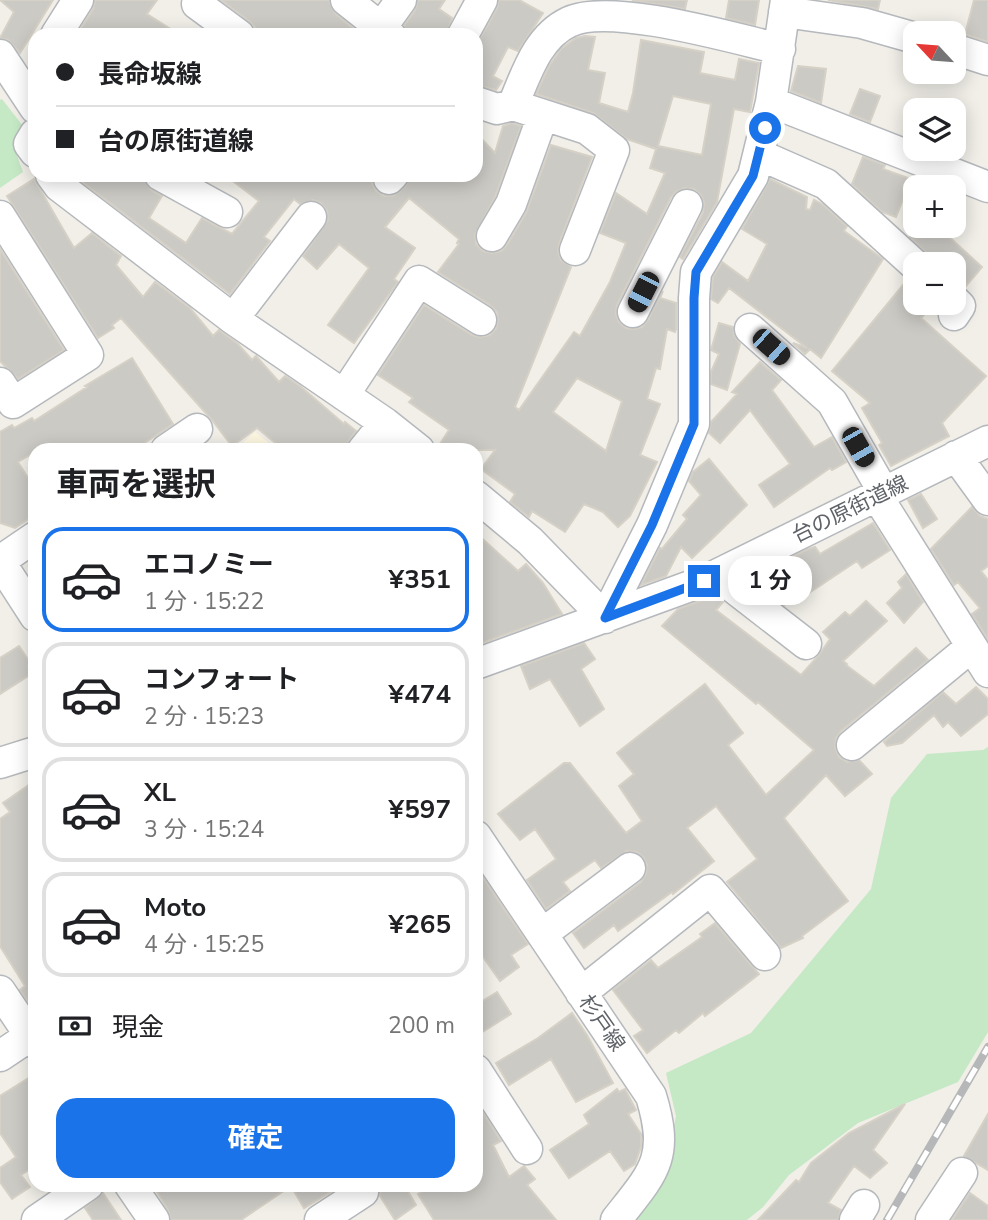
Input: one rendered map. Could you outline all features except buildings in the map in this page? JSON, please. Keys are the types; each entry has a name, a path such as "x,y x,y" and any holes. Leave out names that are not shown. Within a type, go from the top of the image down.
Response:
{"street":[{"path":"60,28 78,0"},
{"path":"200,0 197,4 230,28"},
{"path":"346,0 381,28"},
{"path":"388,28 401,0"},
{"path":"467,28 482,0"},
{"path":"483,502 530,541 605,618 652,525 694,424 696,272 753,176 771,102 785,6 903,35"},
{"path":"513,105 535,53 551,35 569,22 600,8 780,48"},
{"path":"966,54 988,60"},
{"path":"0,55 28,84"},
{"path":"771,102 988,187"},
{"path":"483,104 497,109 513,105 587,129 614,150 575,250"},
{"path":"492,236 511,204 543,115"},
{"path":"760,155 826,184 903,254"},
{"path":"56,182 233,319 410,443"},
{"path":"173,182 227,212"},
{"path":"633,312 687,205"},
{"path":"0,216 88,355 13,403 0,383"},
{"path":"233,319 311,217"},
{"path":"663,253 696,272"},
{"path":"344,395 419,281 481,320"},
{"path":"750,329 832,402 881,495 988,672"},
{"path":"369,443 385,423"},
{"path":"176,443 197,429"},
{"name":"台の原街道線","path":"483,662 717,575 988,441"},
{"path":"956,456 988,500"},
{"path":"28,542 0,561 28,605"},
{"path":"717,575 806,644"},
{"path":"852,745 971,647"},
{"path":"0,763 28,754"},
{"name":"杉戸線","path":"483,854 542,934 651,1096 659,1122 660,1150 652,1172 617,1220"},
{"path":"542,934 630,868"},
{"path":"581,993 710,890 765,955"},
{"path":"0,991 28,1033"},
{"path":"0,1056 28,1042"},
{"path":"483,1082 527,1149"},
{"path":"931,1220 962,1173"},
{"path":"37,1220 78,1192"},
{"path":"135,1192 154,1220"},
{"path":"320,1220 363,1192"}],"shaded area":[{"path":"255,432 269,443 243,443"}],"green space":[{"path":"2,99 26,130 15,150 23,172 0,188 0,100"},
{"path":"988,747 988,1032 958,1082 858,1123 789,1175 763,1207 747,1220 635,1220 666,1168 676,1116 666,1073 751,1033 871,889 891,798 927,754 983,750"}],"railway":[{"path":"887,1220 988,1047"}],"route":[{"path":"704,581 605,618 652,525 694,424 696,272 753,176 765,128"}]}
